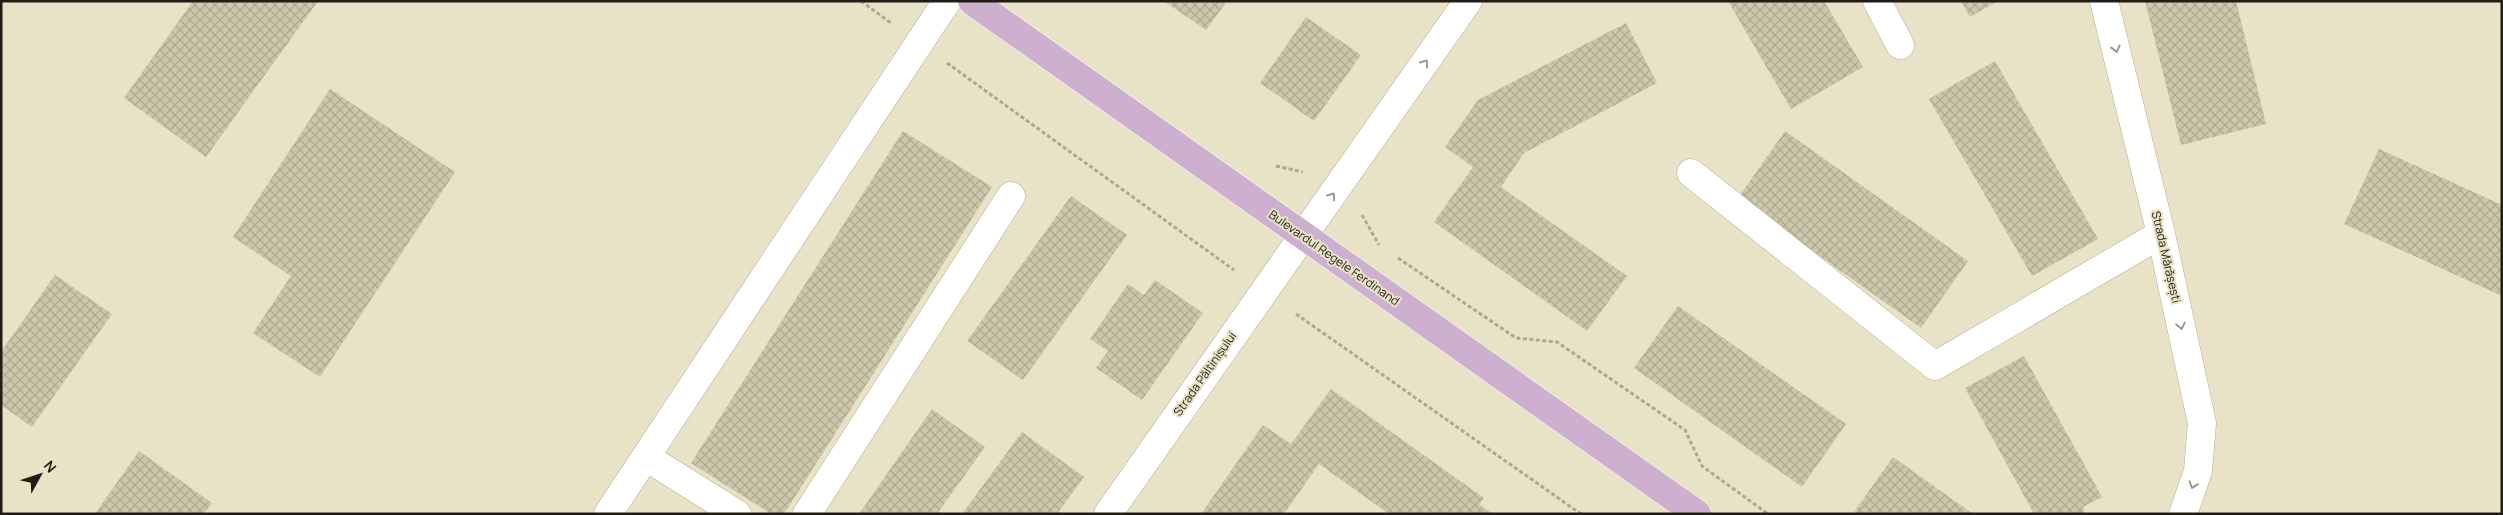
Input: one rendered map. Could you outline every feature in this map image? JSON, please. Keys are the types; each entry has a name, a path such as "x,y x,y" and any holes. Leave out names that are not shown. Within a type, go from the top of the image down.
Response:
{"main road":[{"name":"Bulevardul Regele Ferdinand","path":"972,1 1697,514"}],"street":[{"path":"608,514 947,1"},
{"name":"Strada Păltinișului","path":"1108,514 1468,1"},
{"path":"1877,1 1900,45"},
{"name":"Strada Mărășești","path":"2104,1 2161,234 2202,423 2198,471 2183,514"},
{"path":"1691,173 1935,366 2161,234"},
{"path":"807,514 1011,196"},
{"path":"646,457 737,514"}],"path":[{"path":"861,1 1234,270"},
{"path":"1276,166 1304,172"},
{"path":"1362,215 1377,244 1385,249"},
{"path":"1394,255 1516,338 1557,342 1685,430 1702,466 1768,514"},
{"path":"1296,314 1581,514"}],"building":[{"path":"193,1 318,1 206,157 124,98"},
{"path":"1164,1 1227,1 1206,30"},
{"path":"1728,1 1824,1 1863,67 1791,109"},
{"path":"1961,1 1998,1 1970,17"},
{"path":"2145,1 2236,1 2266,124 2181,145"},
{"path":"1306,17 1361,55 1314,121 1260,83"},
{"path":"1626,23 1657,83 1524,153 1501,187 1627,276 1587,331 1434,222 1473,167 1445,147 1478,100"},
{"path":"1995,61 2098,239 2032,276 1929,99"},
{"path":"330,89 455,172 320,377 253,333 291,276 233,237"},
{"path":"903,131 992,187 784,514 771,514 691,463"},
{"path":"1785,131 1968,261 1921,328 1738,198"},
{"path":"2379,149 2502,205 2502,296 2344,224"},
{"path":"1071,196 1127,235 1023,380 967,341"},
{"path":"55,275 112,314 32,427 1,405 1,352"},
{"path":"1155,280 1203,313 1142,400 1096,368 1108,351 1090,339 1128,284 1144,295"},
{"path":"1678,306 1846,424 1802,487 1634,368"},
{"path":"2024,356 2102,497 2083,507 2085,514 2034,514 1965,388"},
{"path":"1331,389 1484,498 1479,504 1492,514 1389,514 1319,464 1284,514 1201,514 1263,425 1291,444"},
{"path":"932,409 985,447 937,514 859,514"},
{"path":"1022,432 1084,477 1057,514 962,514"},
{"path":"139,451 212,503 204,514 95,514"},
{"path":"1893,457 1973,514 1856,514 1854,512"}]}
